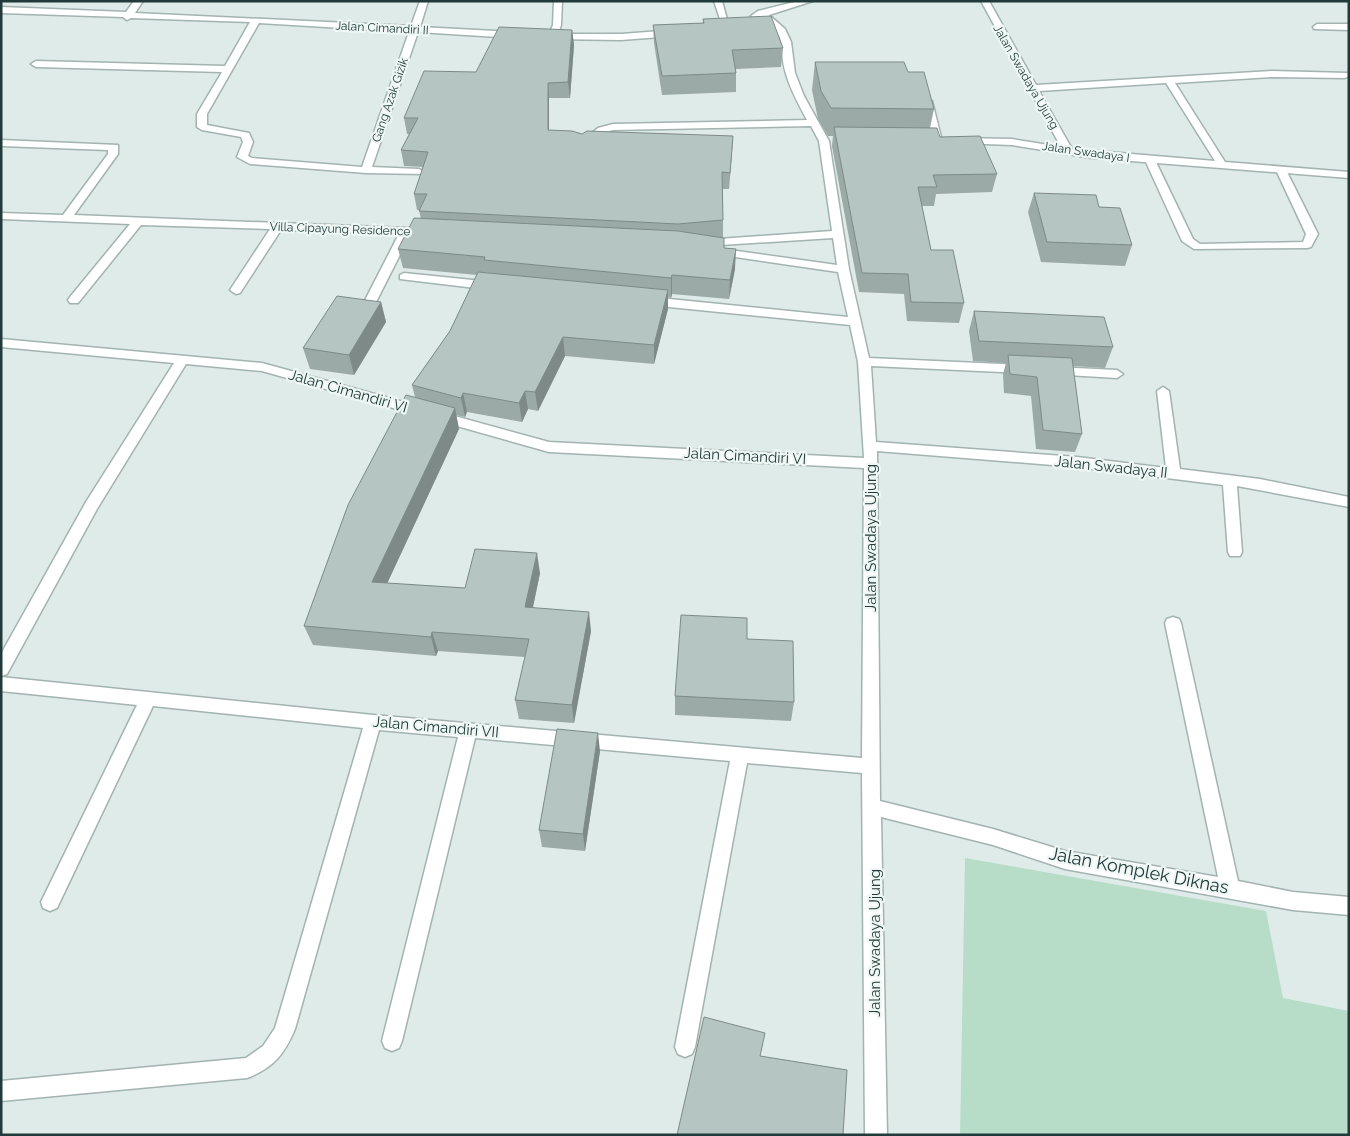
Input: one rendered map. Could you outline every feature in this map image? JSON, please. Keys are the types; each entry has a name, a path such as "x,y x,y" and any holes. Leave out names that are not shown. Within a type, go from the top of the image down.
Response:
{"street":[{"path":"63,13 74,1"},
{"path":"127,17 139,1"},
{"name":"Gang Azak Gizik","path":"366,170 424,1"},
{"path":"552,37 557,25 558,1"},
{"path":"718,1 730,23 809,1"},
{"name":"Jalan Swadaya Ujung","path":"985,1 992,18 1034,88 1068,151"},
{"name":"Jalan Cimandiri II","path":"1,10 127,17 256,20 522,36"},
{"name":"Jalan Swadaya Ujung","path":"761,13 781,29 794,83 814,123 829,141 843,269 864,362 871,446 871,766 876,1135"},
{"path":"256,20 202,114 200,121 202,127 245,135 248,142 242,156 244,160 366,170 420,172"},
{"path":"1317,27 1349,27"},
{"path":"542,36 621,37 684,32"},
{"path":"36,64 229,69"},
{"path":"1034,88 1279,74 1345,75"},
{"path":"1169,80 1222,166"},
{"name":"Jalan Swadaya I","path":"925,95 932,141 1012,142 1068,151 1150,160 1349,175"},
{"path":"580,146 602,130 613,127 814,123"},
{"path":"1,143 114,147 114,154 67,217"},
{"path":"1150,160 1188,241 1198,247 1307,245 1312,234 1281,170"},
{"name":"Villa Cipayung Residence","path":"3,218 67,217 436,233"},
{"path":"74,300 139,220"},
{"path":"236,290 278,226"},
{"path":"367,308 406,231"},
{"path":"838,234 696,246 843,269"},
{"path":"787,237 787,261"},
{"path":"404,277 502,287"},
{"path":"640,300 855,322"},
{"name":"Jalan Cimandiri VI","path":"2,343 262,367 549,447 871,463"},
{"path":"1,670 91,506 183,359"},
{"path":"864,362 1117,374"},
{"path":"1163,391 1174,474"},
{"name":"Jalan Swadaya II","path":"871,446 1076,462 1230,480 1260,484 1349,502"},
{"path":"1230,480 1235,552"},
{"path":"1173,623 1230,888"},
{"name":"Jalan Cimandiri VII","path":"1,684 468,731 871,766"},
{"path":"50,902 149,698"},
{"path":"1,1091 247,1068 270,1055 280,1042 285,1029 373,722"},
{"path":"392,1041 468,731"},
{"path":"685,1047 740,754"},
{"name":"Jalan Komplek Diknas","path":"873,808 993,837 1065,860 1230,888 1293,901 1349,906"}],"green space":[{"path":"965,858 1266,911 1283,998 1349,1011 1349,1135 960,1135"}],"building":[{"path":"771,16 783,48 732,50 736,73 662,76 653,25 704,23 703,19"},
{"path":"499,27 572,30 568,82 548,83 548,130 572,131 582,134 587,131 733,136 730,173 722,172 723,220 678,224 419,211 427,194 414,194 428,152 401,150 418,118 404,118 424,71 476,72"},
{"path":"815,62 904,62 908,72 924,72 934,109 831,108 821,91"},
{"path":"834,127 937,128 940,137 980,136 997,174 933,175 937,187 918,187 931,250 953,250 964,303 911,302 908,274 862,273"},
{"path":"1034,193 1096,195 1099,207 1120,208 1132,245 1047,242"},
{"path":"414,218 678,231 724,238 724,248 736,249 730,280 672,275 671,278 484,260 485,257 398,249"},
{"path":"478,272 668,290 654,345 563,337 535,392 525,391 519,403 463,393 461,398 412,385 450,331"},
{"path":"337,296 381,302 349,355 303,348"},
{"path":"974,311 1104,317 1113,347 979,341"},
{"path":"1008,355 1072,358 1082,434 1043,430 1037,377 1010,374"},
{"path":"406,395 455,408 372,582 465,588 475,549 537,553 525,607 589,612 572,705 515,700 529,639 432,632 431,637 304,626 348,505"},
{"path":"681,615 747,618 747,639 793,641 794,702 675,696"},
{"path":"557,729 598,733 583,834 539,830"},
{"path":"704,1017 765,1033 760,1056 847,1070 843,1135 677,1135"}]}
